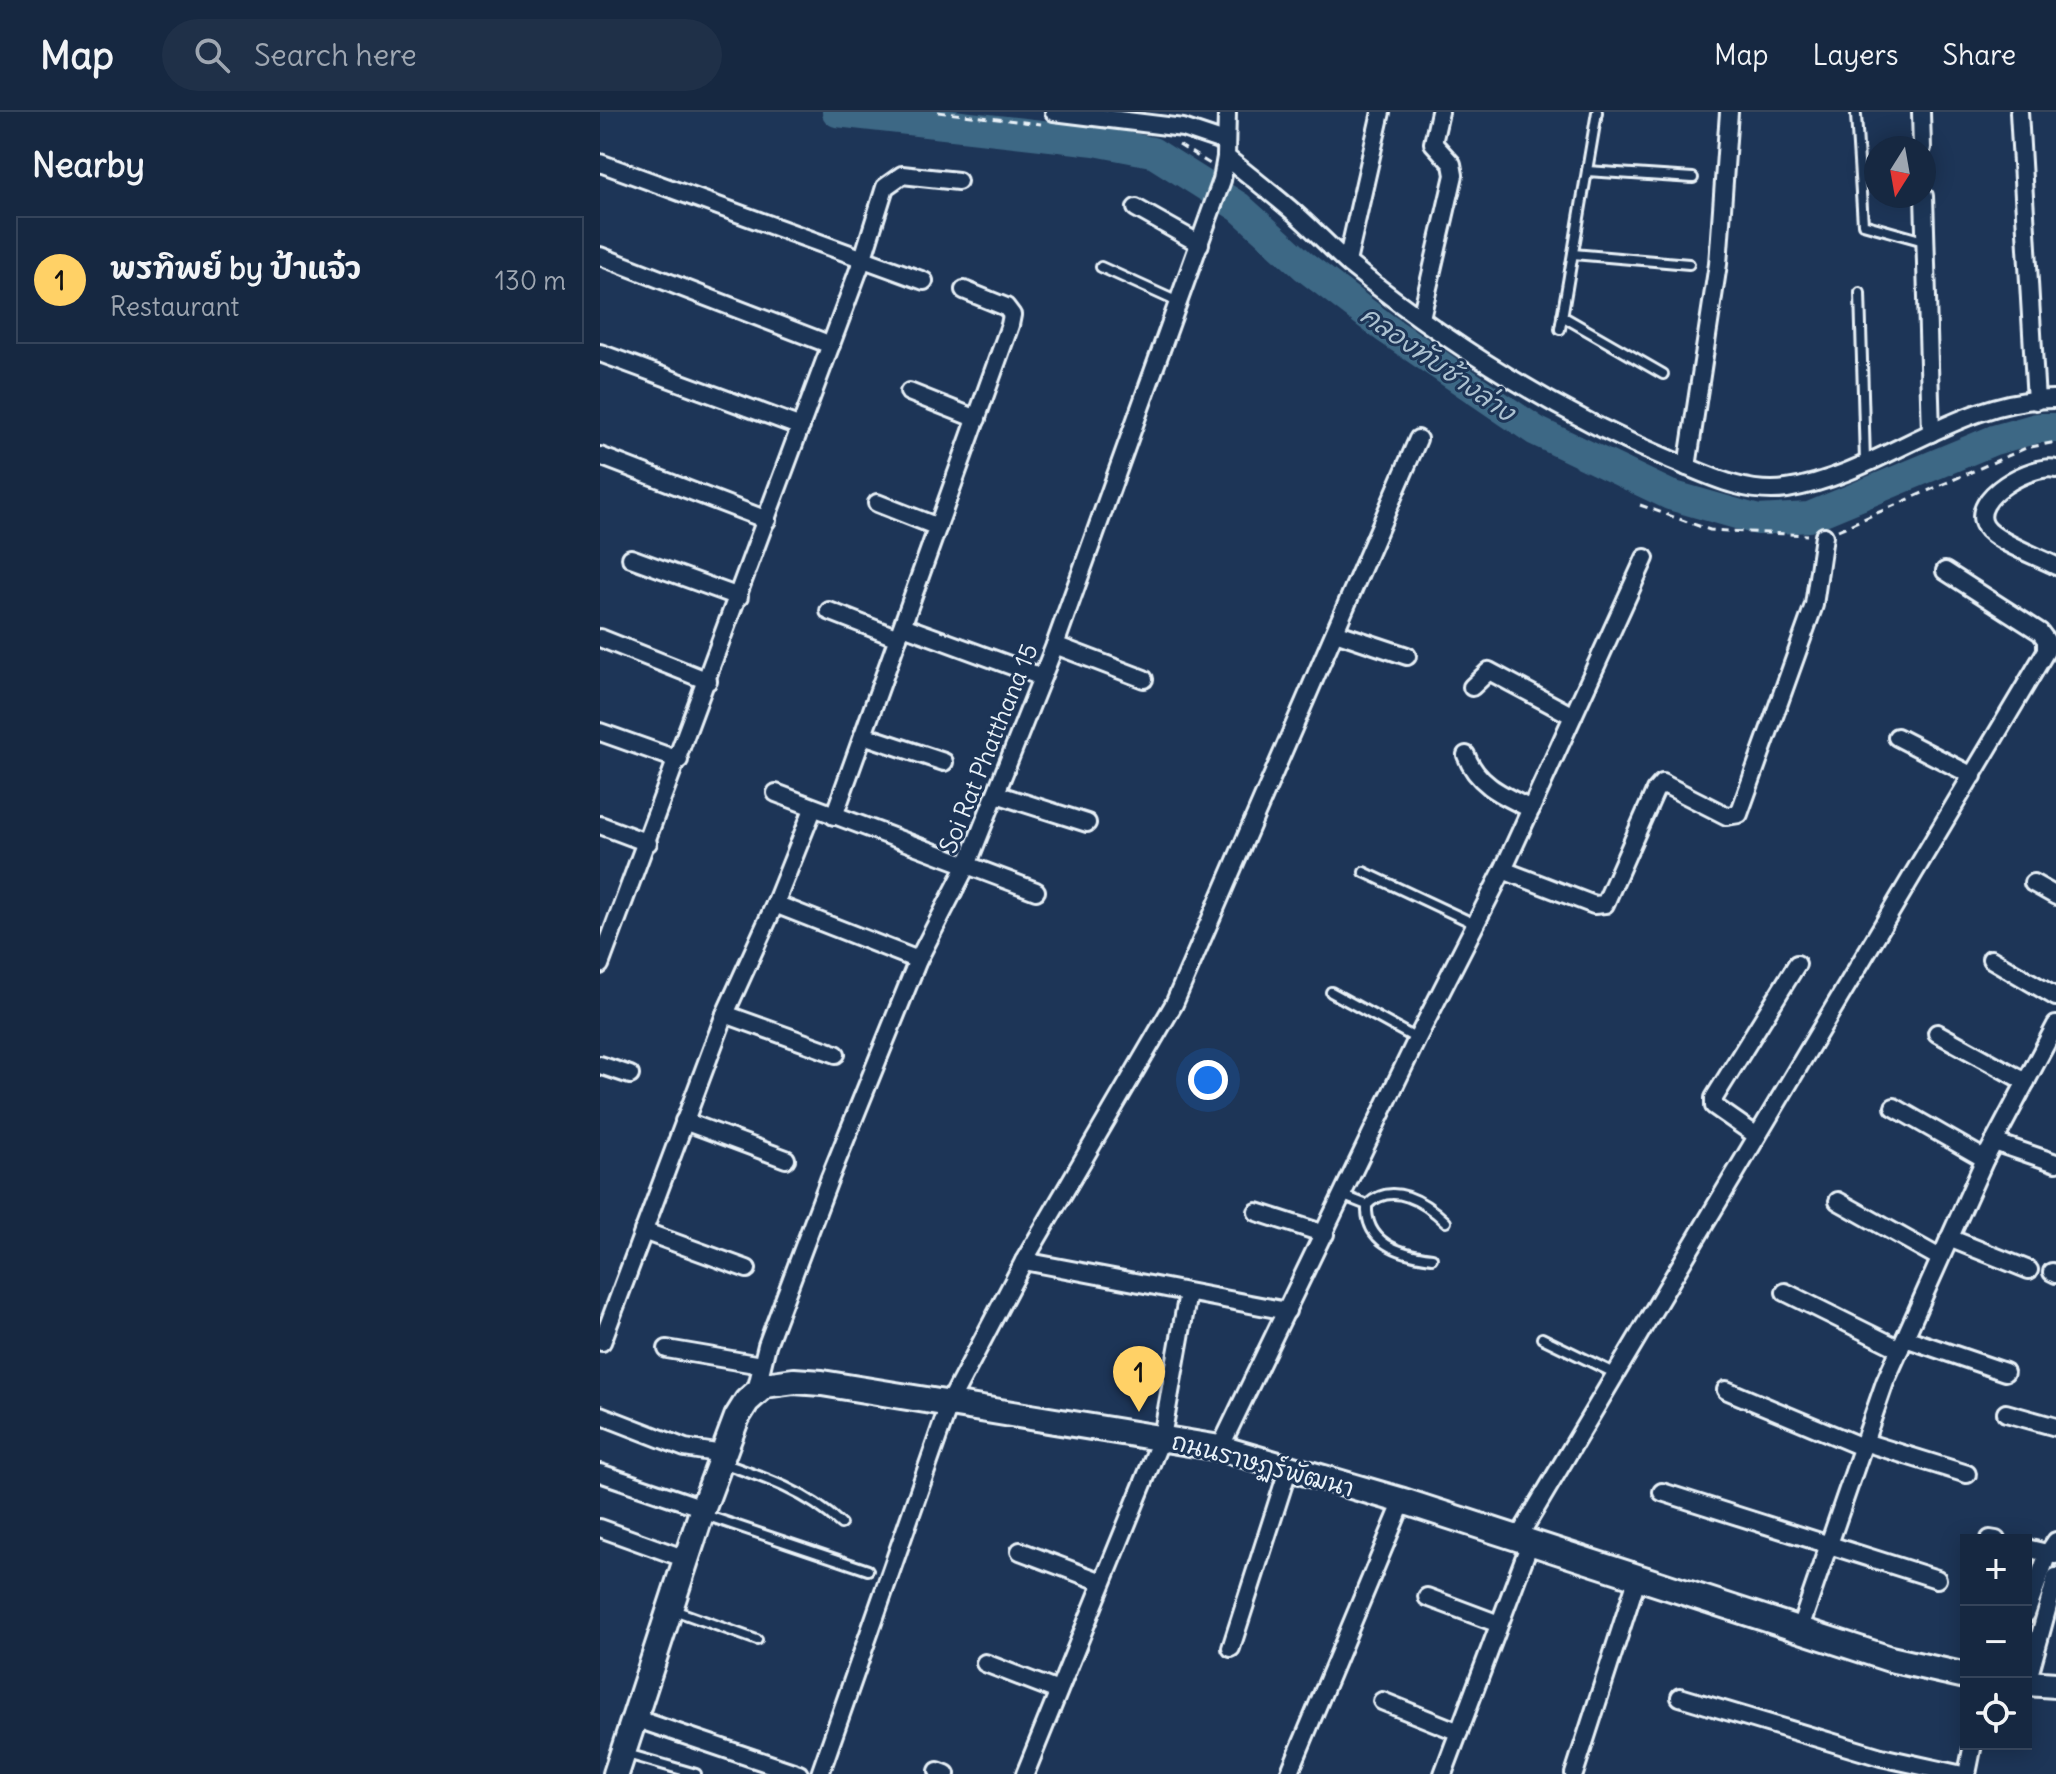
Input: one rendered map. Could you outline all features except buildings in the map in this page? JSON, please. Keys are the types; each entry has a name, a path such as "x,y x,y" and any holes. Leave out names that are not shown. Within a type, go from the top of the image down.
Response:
{"street":[{"name":"Soi Rat Phatthana 15","path":"756,1391 761,1365 787,1288 918,960 968,863 1055,645 1208,221 1224,163 1227,112"},
{"path":"1347,262 1381,112"},
{"path":"1421,318 1454,175 1452,164 1433,143 1440,112"},
{"path":"1687,467 1718,264 1729,112"},
{"path":"1921,112 1922,136"},
{"path":"2019,112 2036,401"},
{"path":"1052,118 1077,114 1183,128 1224,163 1298,215 1347,262 1421,318 1563,410 1687,467 1760,491 1813,484 1995,409 2056,399"},
{"path":"600,163 862,261 924,281"},
{"path":"600,965 739,597 862,261 885,187 892,179 902,175 958,181"},
{"path":"1136,208 1200,244"},
{"path":"1924,208 1931,433"},
{"path":"600,256 831,345"},
{"path":"834,816 1012,315 1006,307 964,290"},
{"path":"600,353 801,427"},
{"path":"909,392 977,419"},
{"path":"820,1774 950,1402 1024,1261 1174,1004 1418,439"},
{"path":"600,456 767,520"},
{"path":"2056,469 2044,466 2029,470 1985,502 1981,516 1986,528 1997,536 2056,566"},
{"path":"877,503 938,527"},
{"path":"1503,870 1594,905 1605,904 1655,791 1662,783 1727,816 1739,814 1814,605 1824,536"},
{"path":"631,558 739,597"},
{"path":"1220,1448 1417,1039 1503,870 1645,558"},
{"path":"1443,1774 1499,1624 1524,1540 1614,1373 2046,651 2046,640 2040,632 1945,571"},
{"path":"829,611 1042,677"},
{"path":"1335,632 1407,656"},
{"path":"600,638 708,681"},
{"path":"1055,645 1144,679"},
{"path":"1472,687 1489,671 1573,716"},
{"path":"600,732 679,760"},
{"path":"863,735 944,762"},
{"path":"1897,737 1973,776"},
{"path":"1466,755 1471,769 1482,782 1531,809"},
{"path":"776,793 1036,891"},
{"path":"996,794 1087,823"},
{"path":"602,1342 725,1014 775,904 813,809"},
{"path":"600,825 648,843"},
{"path":"2033,883 2056,896"},
{"path":"775,904 918,960"},
{"path":"1991,959 2056,997"},
{"path":"1757,1136 1714,1106 1714,1098 1797,964"},
{"path":"725,1014 836,1054"},
{"path":"1799,1631 1863,1444 1902,1343 1985,1159 2026,1082 2052,1043 2056,1025"},
{"path":"1937,1033 2026,1082"},
{"path":"600,1065 630,1075"},
{"path":"1894,1107 1985,1159"},
{"path":"684,1121 786,1159"},
{"path":"1994,1142 2056,1163"},
{"path":"1838,1201 1940,1258"},
{"path":"1257,1212 1325,1234"},
{"path":"643,1231 747,1269"},
{"path":"1949,1238 2029,1270"},
{"path":"1024,1261 1287,1311"},
{"path":"1785,1292 1902,1343 2005,1372"},
{"path":"1025,1774 1162,1437 1188,1293"},
{"path":"667,1349 761,1365"},
{"name":"ถนนราษฏร์พัฒนา","path":"756,1391 776,1382 822,1383 1220,1448 1403,1501 1890,1659 1960,1675"},
{"path":"1726,1390 1863,1444 1967,1474"},
{"path":"619,1763 720,1458 737,1417 756,1391"},
{"path":"2006,1413 2056,1427"},
{"path":"600,1415 720,1458"},
{"path":"2037,1431 2056,1437"},
{"path":"1231,1648 1288,1470"},
{"path":"600,1473 702,1511"},
{"path":"1662,1492 1937,1579"},
{"path":"1289,1774 1403,1501"},
{"path":"600,1528 686,1559"},
{"path":"2029,1606 2053,1550 2032,1548"},
{"path":"1020,1551 1102,1582"},
{"path":"2027,1678 2056,1577"},
{"path":"1574,1774 1637,1579"},
{"path":"1427,1597 1499,1624"},
{"path":"985,1663 1058,1691"},
{"path":"2032,1683 2056,1685"},
{"path":"1680,1697 1881,1757 1958,1774"},
{"path":"1382,1701 1459,1732"},
{"path":"634,1718 799,1774"},
{"path":"1967,1774 1972,1750"}],"lane":[{"path":"1560,329 1597,112"},
{"path":"1856,115 1863,224 1925,241"},
{"path":"1587,171 1693,178"},
{"path":"1573,254 1689,264"},
{"path":"1101,267 1179,303"},
{"path":"1860,293 1865,461"},
{"path":"1562,316 1663,374"},
{"path":"1364,872 1475,924"},
{"path":"1331,992 1417,1039"},
{"path":"1367,1205 1381,1194 1396,1192 1446,1222"},
{"path":"1344,1196 1367,1205"},
{"path":"1367,1205 1368,1228 1374,1236 1415,1256 1432,1258"},
{"path":"1542,1338 1614,1373"},
{"path":"720,1458 808,1498 841,1524"},
{"path":"702,1511 868,1570"},
{"path":"670,1609 757,1640"},
{"path":"619,1763 696,1774"}],"path":[{"path":"938,112 1052,118"},
{"path":"1167,142 1224,163"},
{"path":"1640,505 1710,530 1824,536 2026,448 2056,442"}],"waterway":[{"name":"คลองทับช้างล่าง","path":"837,112 1095,141 1152,152 1239,207 1304,266 1385,328 1536,431 1670,495 1758,520 1809,517 1994,440 2037,428 2056,428"}],"place":[{"name":"พรทิพย์ by ป้าแจ๋ว","path":"1139,1412"}]}
